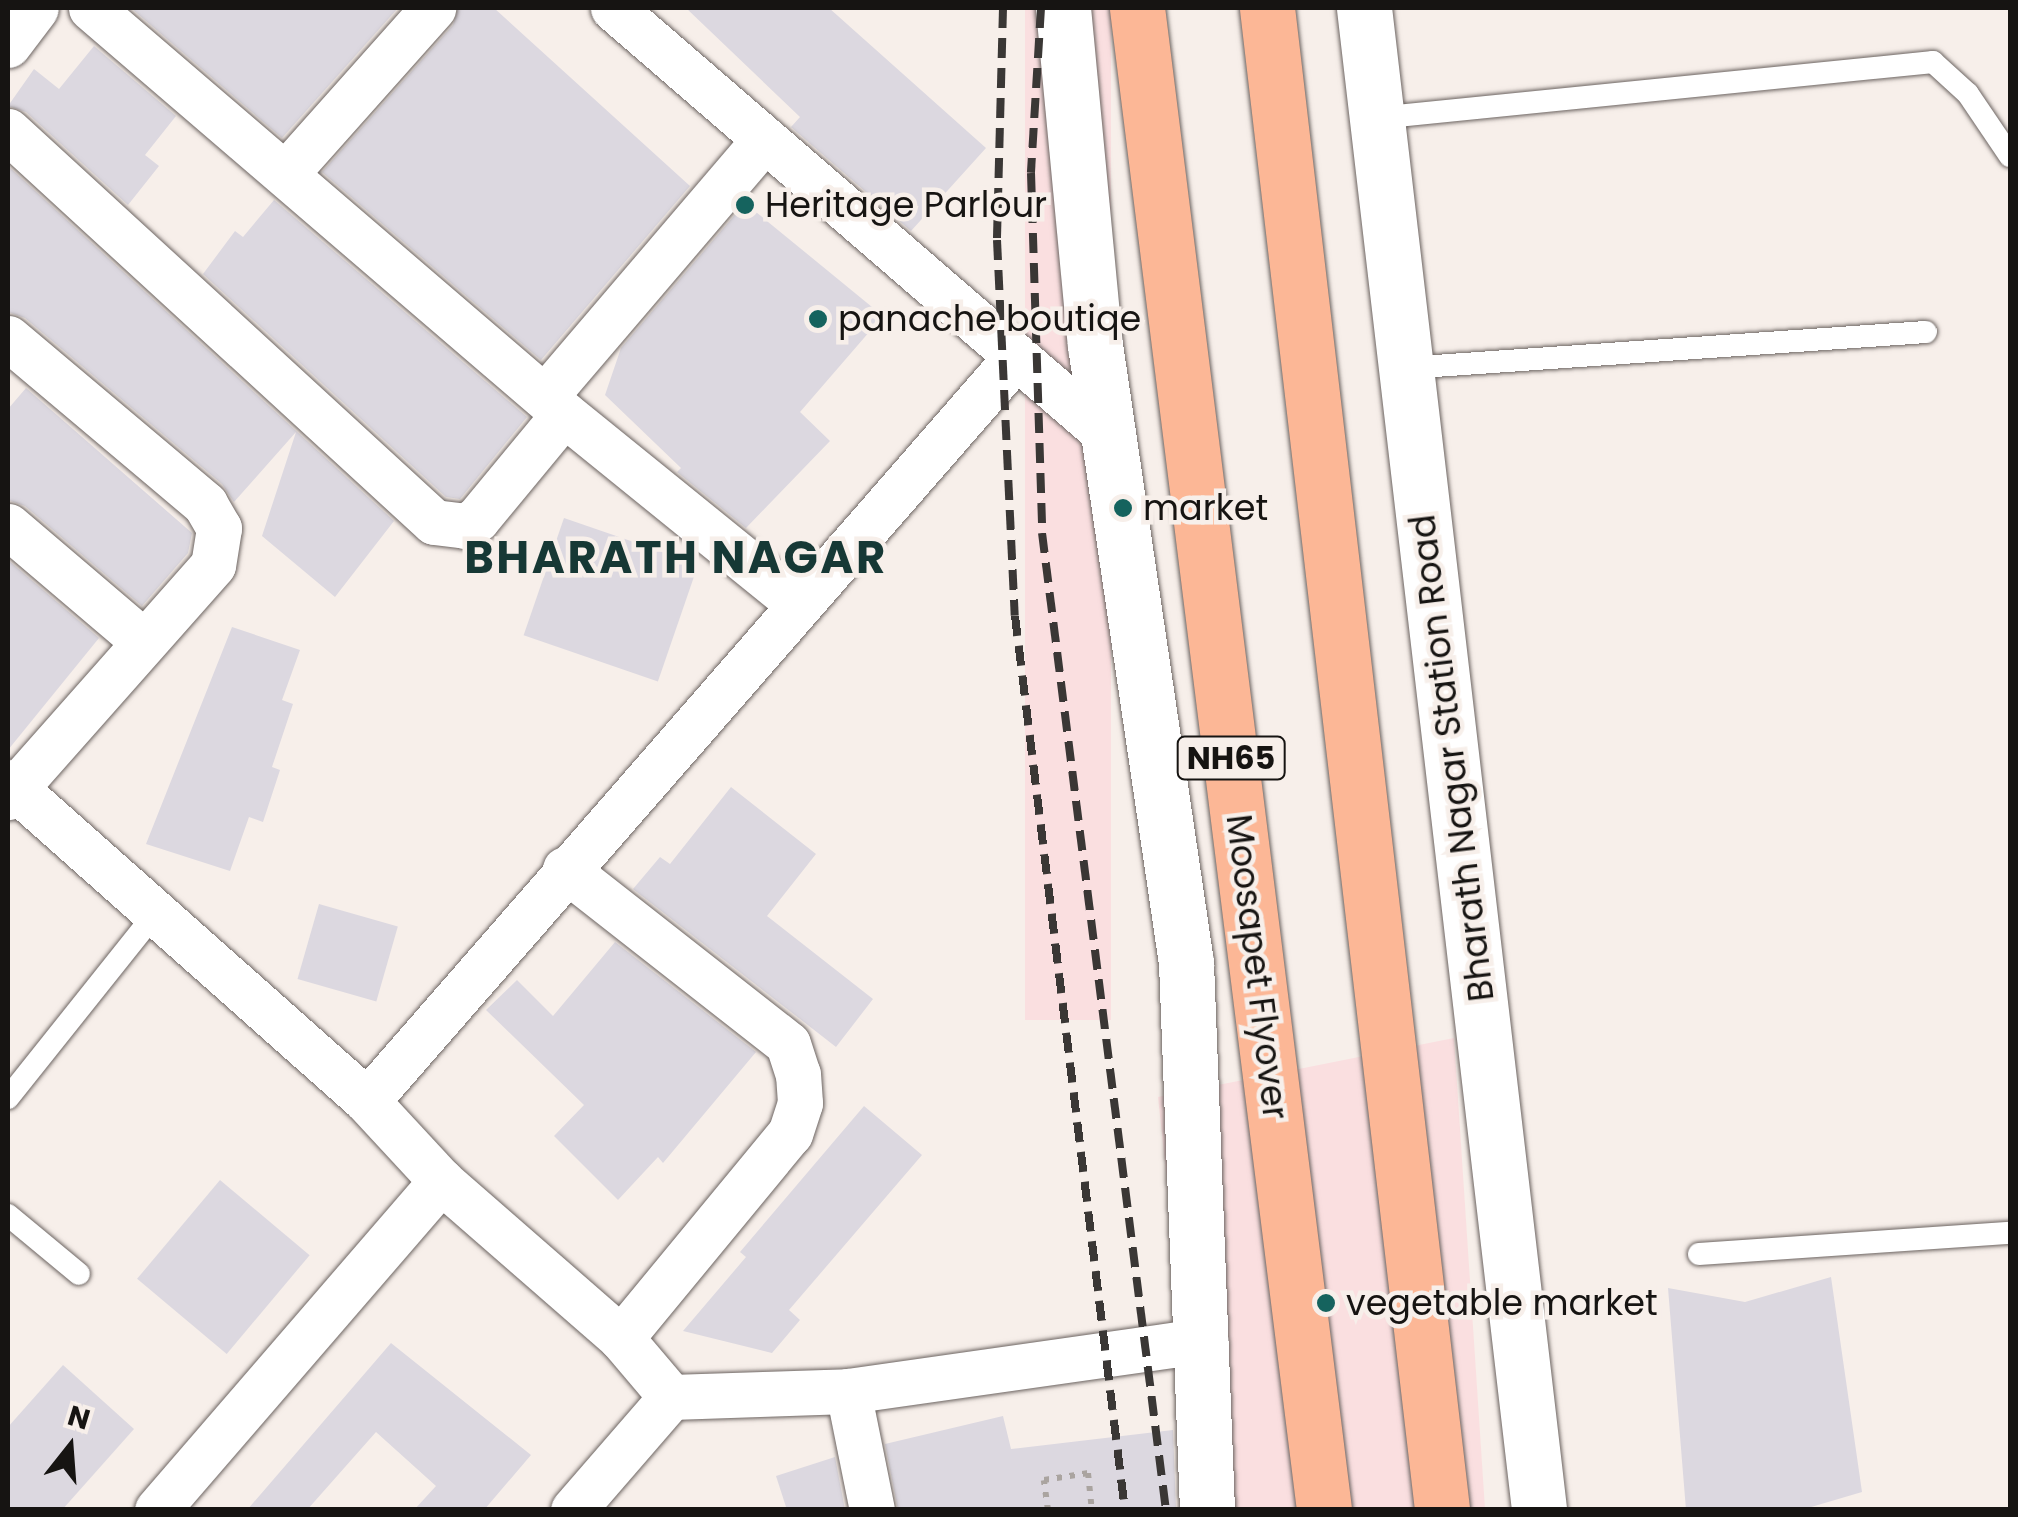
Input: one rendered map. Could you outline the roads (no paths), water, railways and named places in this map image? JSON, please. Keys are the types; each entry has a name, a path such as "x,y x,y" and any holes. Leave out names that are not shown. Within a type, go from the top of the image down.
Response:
{"highway":[{"name":"Moosapet Flyover","path":"1137,8 1324,1510"},
{"path":"1267,8 1442,1510"}],"street":[{"path":"8,45 36,8"},
{"path":"91,8 556,404 797,603"},
{"path":"613,8 1107,435"},
{"path":"1062,8 1107,435 1186,963 1205,1340 1207,1510"},
{"name":"Bharath Nagar Station Road","path":"1364,8 1539,1510"},
{"path":"287,172 430,9"},
{"path":"8,131 434,522 466,526 478,519 556,404 765,139"},
{"path":"8,338 205,504 219,528 213,565 10,790 367,1102 441,1182 621,1338 671,1397"},
{"path":"367,1102 797,603 1016,358"},
{"path":"8,526 142,640"},
{"path":"565,869 788,1044 798,1074 800,1103 790,1133 621,1338"},
{"path":"156,1510 441,1182"},
{"path":"573,1510 671,1397 848,1391 1205,1340"},
{"path":"848,1391 872,1510"}],"lane":[{"path":"1377,118 1933,62 1968,94 2010,156"},
{"path":"1406,368 1926,332"},
{"path":"8,1098 154,914"},
{"path":"8,1215 79,1274"},
{"path":"1699,1254 2010,1233"}],"railway":[{"path":"1003,8 997,240 1015,616 1125,1510"},
{"path":"1041,8 1031,173 1042,533 1166,1510"}],"place":[{"name":"Heritage Parlour","path":"745,205"},
{"name":"panache boutiqe","path":"818,319"},
{"name":"market","path":"1123,508"},
{"name":"vegetable market","path":"1326,1303"}],"district":[{"name":"BHARATH NAGAR","path":"676,558"}]}
